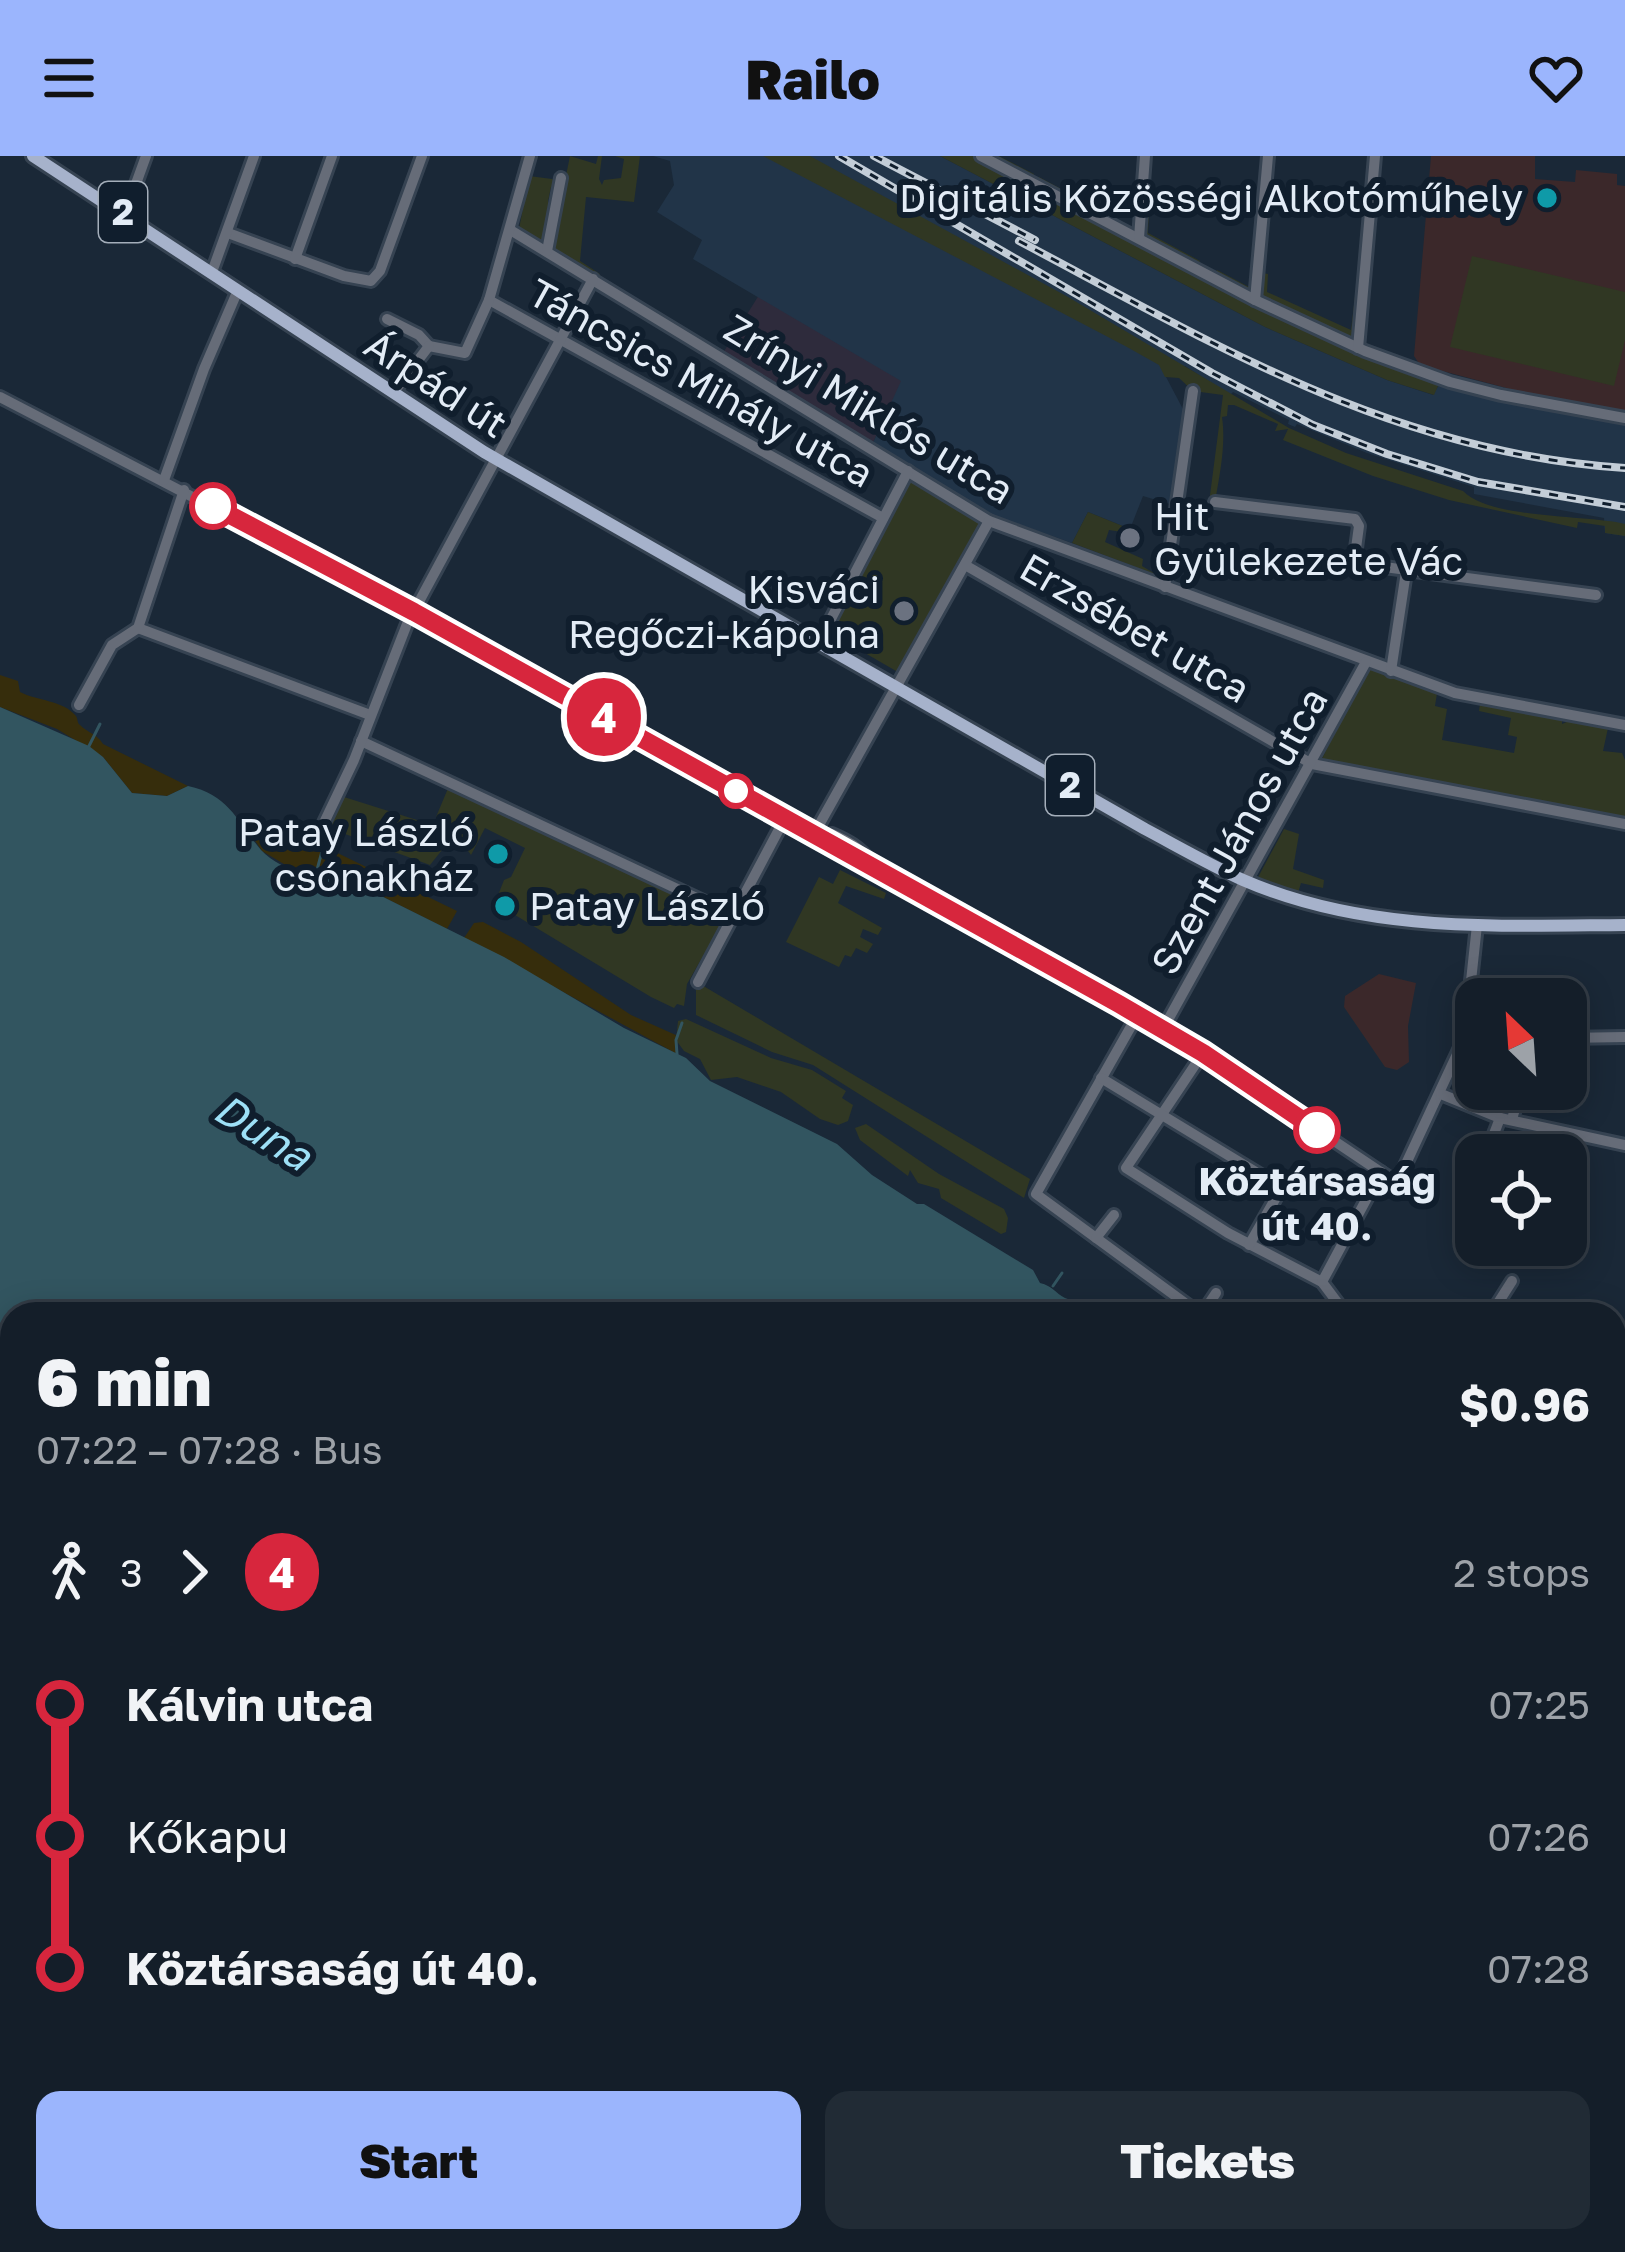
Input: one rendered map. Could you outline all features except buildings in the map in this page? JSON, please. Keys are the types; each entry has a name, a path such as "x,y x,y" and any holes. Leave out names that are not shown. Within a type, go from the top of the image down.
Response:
{"main road":[{"name":"Árpád út","path":"33,156 494,458 819,642"},
{"name":"2","path":"819,642 1145,829 1246,881 1362,916 1478,926 1625,925"}],"street":[{"path":"125,214 146,156"},
{"path":"212,272 254,156"},
{"path":"295,259 332,156"},
{"path":"228,233 357,280 375,279 422,156"},
{"path":"387,320 419,335 429,346 465,353 512,231 530,156"},
{"path":"981,156 1255,300 1358,348 1450,382 1625,418"},
{"path":"1139,238 1145,156"},
{"path":"1255,300 1268,156"},
{"path":"1358,348 1375,156"},
{"path":"548,251 562,178"},
{"name":"Zrínyi Miklós utca","path":"512,231 988,521 1470,697 1625,725"},
{"path":"321,829 414,612 593,279"},
{"path":"164,480 238,290"},
{"name":"Táncsics Mihály utca","path":"489,300 883,518"},
{"path":"393,393 429,346"},
{"path":"1165,587 1193,391"},
{"path":"0,397 414,612 1138,1014 1396,1183 1455,1067"},
{"path":"819,642 908,471"},
{"path":"79,705 112,645 138,628 184,490"},
{"path":"1215,502 1354,519 1359,526 1354,563 1596,596"},
{"path":"818,836 988,521"},
{"name":"Erzsébet utca","path":"964,565 1312,764 1625,824"},
{"path":"1391,670 1406,572"},
{"path":"138,628 370,715"},
{"name":"Szent János utca","path":"1163,1029 1366,662"},
{"path":"361,741 733,916"},
{"path":"698,982 784,818"},
{"path":"818,836 845,839 860,848 876,868"},
{"path":"1474,978 1478,926"},
{"path":"1138,1014 1036,1194 1184,1302"},
{"path":"1587,1038 1625,1037"},
{"path":"1203,1053 1126,1168 1249,1245 1322,1282 1337,1302"},
{"path":"1101,1078 1277,1186 1278,1194 1249,1245"},
{"path":"1441,1094 1506,1119 1625,1145"},
{"path":"1498,1134 1511,1110"},
{"path":"1322,1282 1381,1172"},
{"path":"1096,1238 1114,1215"},
{"path":"1498,1302 1512,1281"},
{"path":"1210,1302 1216,1293"}],"shaded area":[{"path":"653,156 940,156 1265,327 1387,380 1433,395 1438,386 1625,425 1625,536 1605,533 1604,518 1474,494 1474,487 1295,427 1185,366 1166,377 1185,413 1173,505 1143,496 1130,529 1088,512 1072,543 995,516 872,445 901,381 693,259 702,240 657,212 674,185 670,161"},
{"path":"1431,156 1535,156 1535,179 1575,182 1576,170 1617,174 1617,185 1625,186 1625,411 1551,400 1420,365 1414,356"},
{"path":"759,295 902,381 872,445 723,353"},
{"path":"1379,974 1416,983 1408,1026 1409,1062 1397,1070 1385,1067 1344,1007 1345,996"}],"green space":[{"path":"570,156 596,164 602,156 602,185 604,180 621,178 624,159 615,156 640,156 634,202 586,197 580,261 598,277 551,249"},
{"path":"763,156 810,156 1068,297 1289,428 1346,453 1463,491 1494,507 1625,524 1625,536 1605,533 1605,526 1578,522 1577,528 1449,500 1373,476 1283,440 1288,429 1275,431 1278,424 1234,405 1228,405 1227,416 1222,417 1220,469 1215,502 1209,503 1223,395 1193,391 1179,378 1165,377 1159,365 1127,347"},
{"path":"940,156 999,156 1034,174 1030,181 1035,184 1039,177 1097,208 1097,216 1101,210 1135,231 1144,211 1149,211 1148,233 1200,261 1196,267 1212,277 1217,270 1249,287 1254,240 1258,240 1262,273 1268,274 1267,292 1351,330 1355,296 1359,297 1352,350 1476,394 1438,386 1434,395 1387,380 1265,327"},
{"path":"529,176 557,183 548,201 545,246 519,229"},
{"path":"1472,256 1625,292 1625,340 1614,386 1450,347"},
{"path":"908,471 989,521 903,675 858,649 846,651 822,637"},
{"path":"1088,512 1130,529 1129,533 1109,530 1105,542 1143,559 1142,566 1157,575 1072,543"},
{"path":"1371,664 1438,687 1435,706 1447,709 1442,740 1514,753 1517,737 1508,735 1511,718 1479,711 1480,704 1562,720 1562,724 1608,728 1603,751 1622,753 1625,760 1625,823 1318,766"},
{"path":"449,786 726,916 687,984 684,1006 674,1008 651,997 495,903 525,848 485,828 471,855 445,819 436,817"},
{"path":"344,797 436,826 445,835 442,850 430,865 326,827"},
{"path":"1284,829 1299,834 1293,869 1324,880 1323,888 1301,883 1298,893 1257,879"},
{"path":"840,870 886,893 884,899 846,886 838,903 882,928 878,935 863,929 860,937 873,944 867,953 856,948 851,957 845,955 839,967 786,942 819,877 833,884"},
{"path":"700,984 1030,1179 1024,1198 813,1065 772,1052 696,1015"},
{"path":"686,1019 771,1058 812,1070 846,1091 842,1098 853,1105 848,1121 838,1125 820,1119 781,1092 737,1077 711,1080 700,1059 684,1051 676,1040 678,1021"},
{"path":"866,1124 939,1174 1004,1209 1006,1232 1001,1234 941,1198 939,1189 918,1183 910,1170 908,1176 860,1140 855,1128"}],"sand":[{"path":"0,675 18,681 20,692 71,711 103,744 188,786 167,796 132,793 103,757 57,729 0,707"},
{"path":"251,818 319,844 457,911 447,929 341,876 324,870 304,876 262,851 242,821"},
{"path":"483,922 631,1015 678,1036 677,1054 464,938 474,923"}],"water":[{"name":"Duna","path":"0,707 89,746 132,793 167,796 188,786 214,796 276,862 304,876 324,870 341,876 504,957 624,1028 686,1058 710,1081 837,1144 872,1175 1033,1270 1040,1283 1078,1302 0,1302"}],"waterway":[{"path":"89,746 100,724"},
{"path":"317,870 325,840"},
{"path":"677,1054 682,1023"},
{"path":"1053,1286 1062,1273"}],"railway":[{"path":"839,156 1212,373 1313,425 1478,482 1625,507"},
{"path":"874,156 1035,240"},
{"path":"1019,241 1237,355 1384,417 1461,441 1541,458 1625,468"}],"bus line":[{"name":"4","path":"213,506 414,612 1119,1004 1203,1053 1317,1130"}],"place":[{"name":"Digitális Közösségi Alkotóműhely","path":"1547,198"},
{"name":"Hit Gyülekezete Vác","path":"1130,538"},
{"name":"Kisváci Regőczi-kápolna","path":"904,611"},
{"name":"Patay László csónakház","path":"498,854"},
{"name":"Patay László","path":"505,906"},
{"name":"Köztársaság út 40.","path":"1317,1130"}]}
